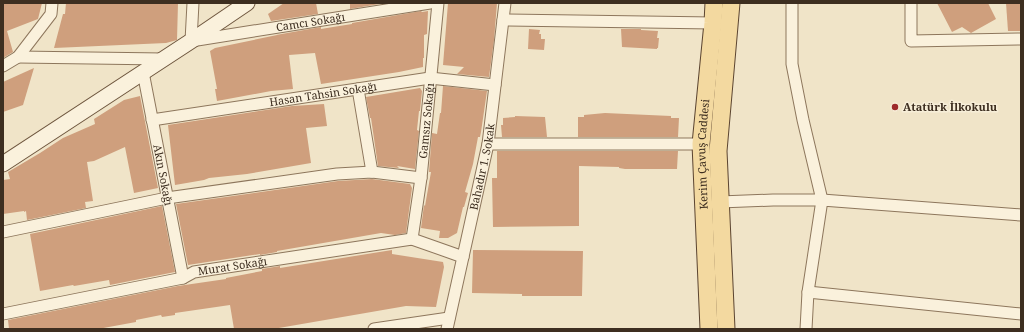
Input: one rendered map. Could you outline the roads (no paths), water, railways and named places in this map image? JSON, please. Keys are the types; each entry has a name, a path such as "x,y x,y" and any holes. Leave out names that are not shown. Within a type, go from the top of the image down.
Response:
{"main road":[{"name":"Kerim Çavuş Caddesi","path":"709,329 701,144 714,3"},
{"name":"Kerim Çavuş Caddesi","path":"726,329 718,151 731,3"}],"street":[{"path":"3,66 18,57 51,14 52,3"},
{"path":"191,42 193,3"},
{"path":"3,164 191,42 247,3"},
{"name":"Camcı Sokağı","path":"191,42 430,3"},
{"name":"Gamsız Sokağı","path":"412,239 421,178 438,3"},
{"name":"Bahadır 1. Sokak","path":"447,329 488,144 505,3"},
{"path":"792,3 792,64 803,120 822,200 808,292 806,329"},
{"path":"911,3 911,41 1021,39"},
{"path":"503,20 713,23"},
{"path":"18,57 163,59"},
{"name":"Akın Sokağı","path":"143,72 183,278"},
{"name":"Hasan Tahsin Sokağı","path":"152,120 430,78 495,85"},
{"path":"358,89 372,172"},
{"path":"488,144 701,144"},
{"path":"3,232 167,198 337,174 372,172 421,178"},
{"path":"720,202 822,200 1021,215"},
{"name":"Murat Sokağı","path":"3,314 183,278 194,272 412,239 463,257"},
{"path":"808,292 1021,314"},
{"path":"374,329 449,318"}],"place":[{"name":"Atatürk İlkokulu","path":"895,107"}]}
